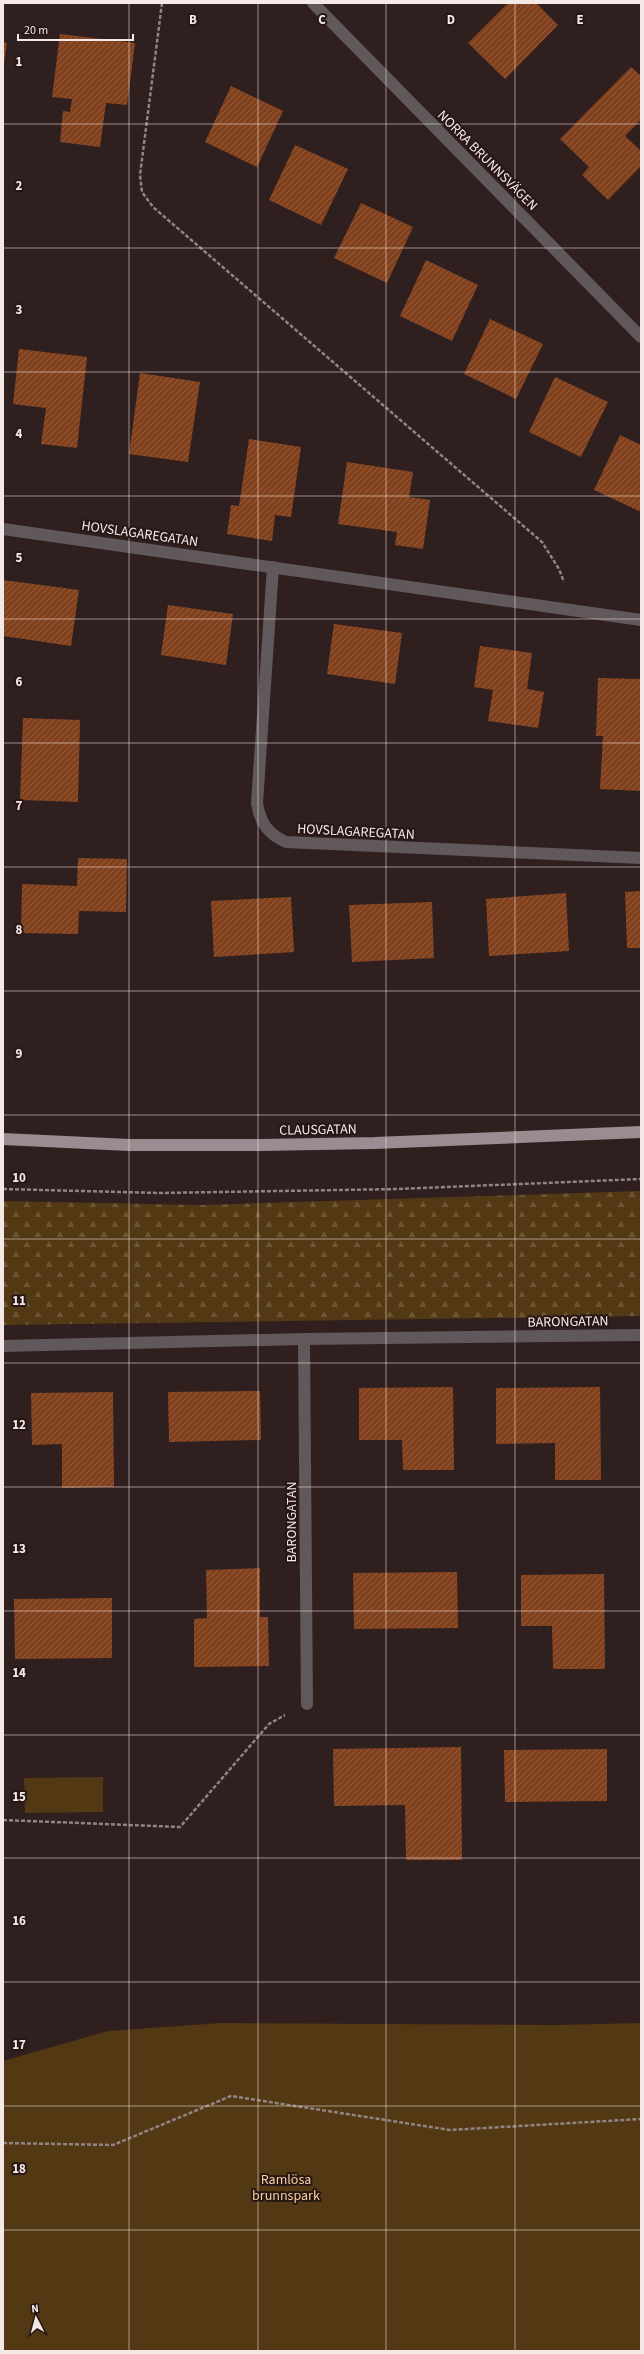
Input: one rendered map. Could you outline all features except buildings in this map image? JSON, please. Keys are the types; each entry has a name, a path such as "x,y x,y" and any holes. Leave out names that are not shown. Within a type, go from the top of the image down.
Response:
{"main road":[{"name":"CLAUSGATAN","path":"3,1139 128,1145 260,1145 375,1143 639,1132"}],"street":[{"name":"NORRA BRUNNSVÄGEN","path":"313,3 641,337"},
{"name":"HOVSLAGAREGATAN","path":"3,529 641,620"},
{"name":"HOVSLAGAREGATAN","path":"273,567 257,803 259,818 275,837 286,842 641,858"},
{"name":"BARONGATAN","path":"3,1346 304,1339 641,1335"},
{"name":"BARONGATAN","path":"304,1339 307,1704"}],"path":[{"path":"162,3 140,175 142,192 153,207 542,542 559,569 573,611"},
{"path":"3,1189 168,1193 399,1189 641,1179"},
{"path":"3,1820 180,1827 269,1724"},
{"path":"3,2142 113,2145 231,2096 450,2130 641,2119"}],"green space":[{"path":"641,1191 641,1316 3,1325 3,1201 200,1205"},
{"path":"103,1777 103,1812 25,1813 24,1778"},
{"name":"Ramlösa brunnspark","path":"221,2023 557,2025 641,2023 641,2351 3,2351 3,2061 108,2031"}]}
